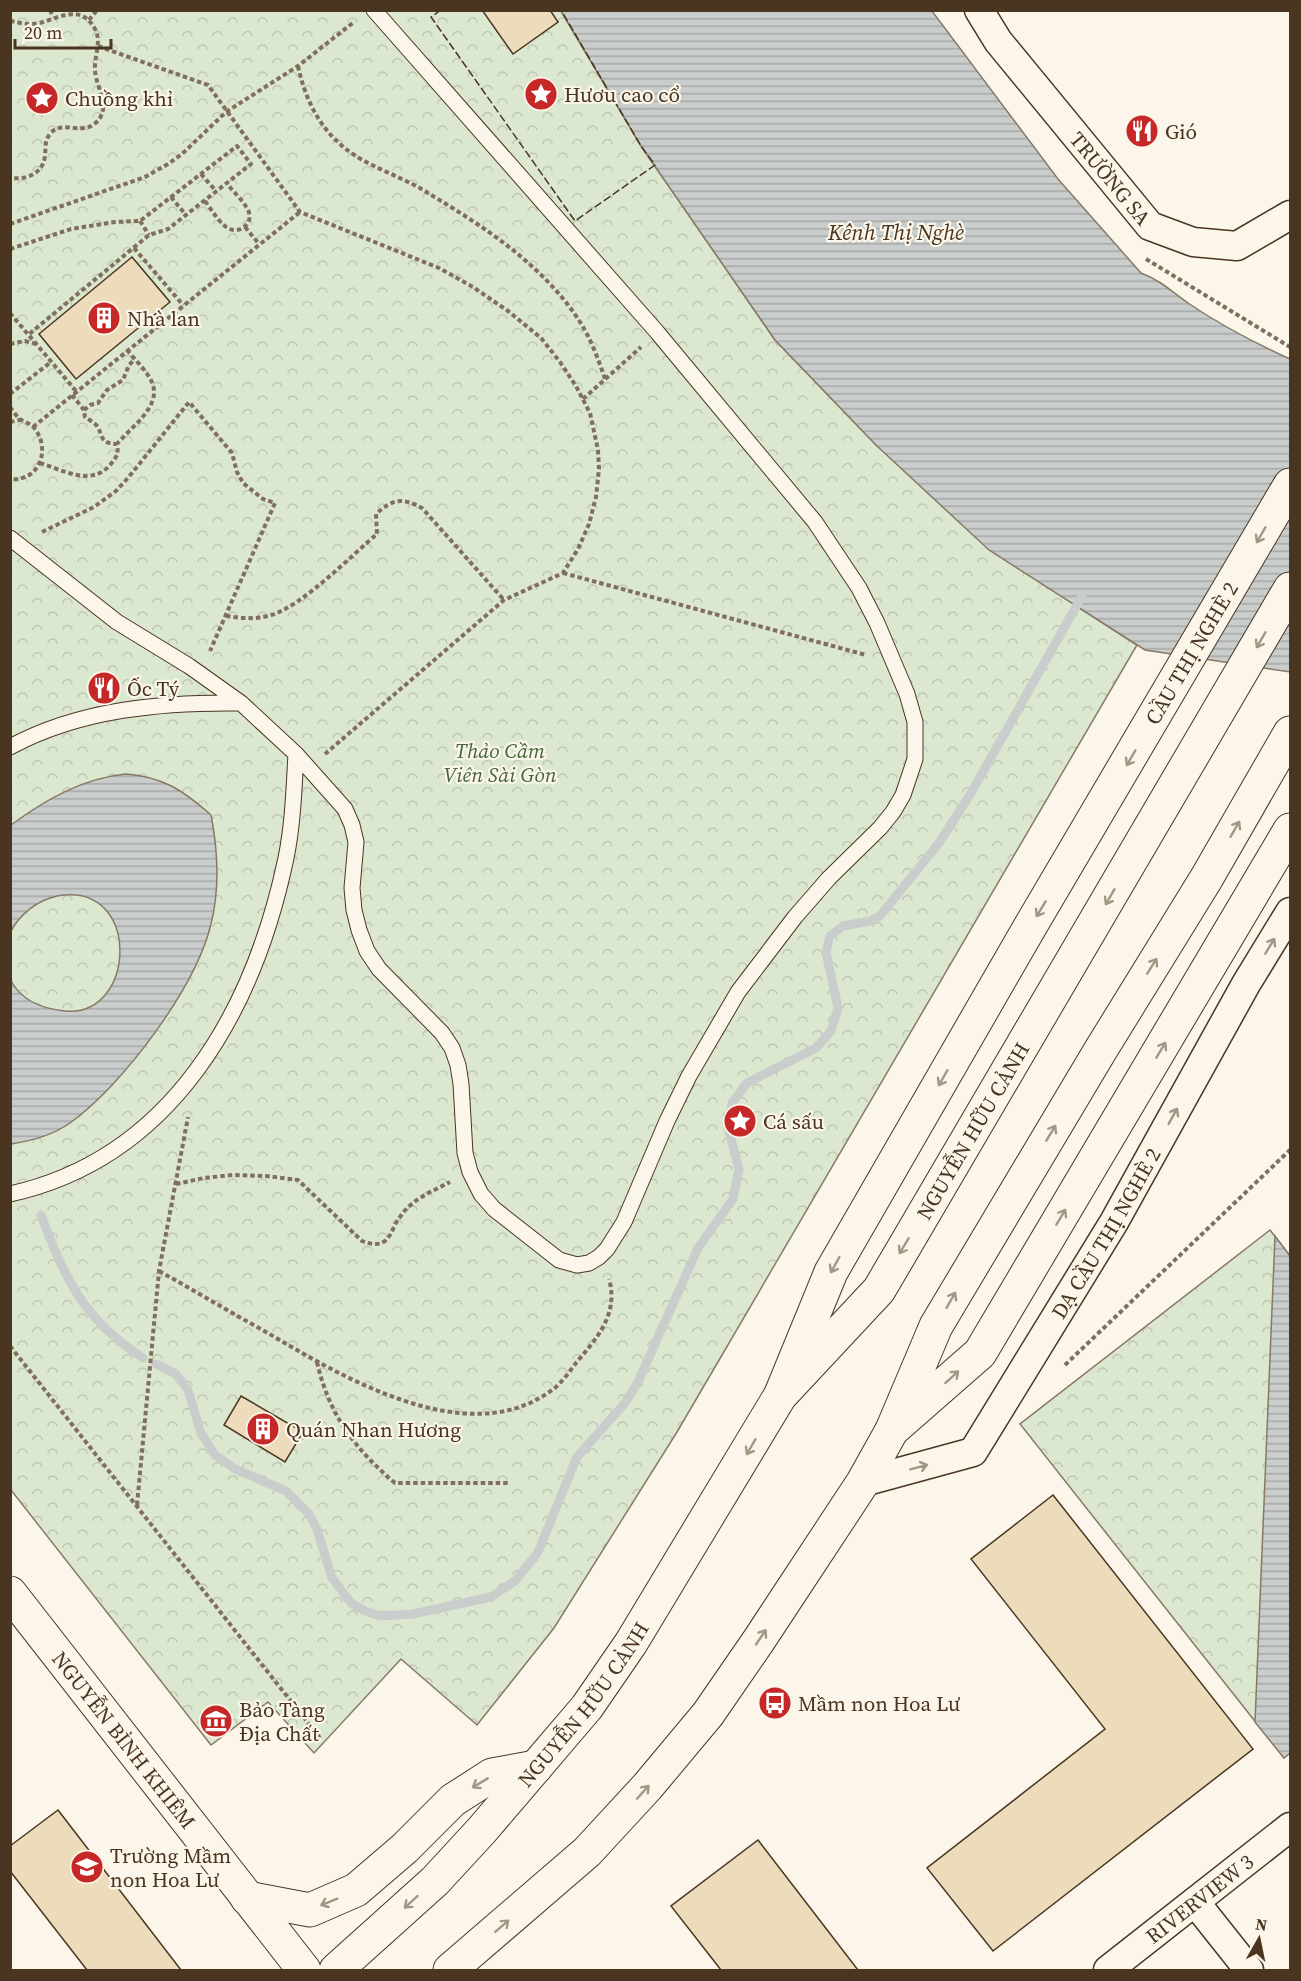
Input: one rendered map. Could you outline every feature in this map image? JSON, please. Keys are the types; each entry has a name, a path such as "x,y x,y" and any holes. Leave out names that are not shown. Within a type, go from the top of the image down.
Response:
{"main road":[{"name":"CẦU THỊ NGHÈ 2","path":"1093,823 1290,485"},
{"name":"NGUYỄN HỮU CẢNH","path":"780,1396 879,1290 1290,589"},
{"path":"455,1968 587,1852 647,1787 708,1714 863,1482 892,1430 936,1326 1206,879 1290,733"},
{"name":"NGUYỄN HỮU CẢNH","path":"336,1971 435,1881 587,1707 631,1643 780,1396 831,1272 1031,925 1093,823"},
{"path":"892,1430 980,1353 1290,830"},
{"name":"NGUYỄN BỈNH KHIÊM","path":"10,1593 304,1971"},
{"path":"247,1898 310,1910 356,1890 405,1848 453,1800 492,1776 536,1767"},
{"path":"405,1848 435,1881"}],"street":[{"name":"TRƯỜNG SA","path":"979,10 998,41 1150,226 1193,242 1237,246 1290,215"},
{"name":"DẠ CẦU THỊ NGHÈ 2","path":"863,1482 973,1452 1114,1222 1246,984 1290,912"},
{"name":"RIVERVIEW 3","path":"1108,1971 1290,1827"},
{"path":"1195,1902 1248,1971"}],"lane":[{"path":"14,541 117,622 200,674 241,703 296,754 345,809 356,842 352,888 359,930 379,969 442,1033 452,1048 458,1065 465,1153 470,1172 481,1194 494,1209 559,1260 577,1264 589,1263 599,1257 607,1249 624,1222 689,1076 738,992 795,917 829,878 880,828 903,795 915,759 915,732 907,694 877,623 859,588 820,530 657,332 375,10"},
{"path":"10,747 26,738 64,724 102,714 191,702 241,703"},
{"path":"10,1194 56,1181 96,1161 128,1141 174,1099 197,1072 216,1043 240,998 260,952 275,904 288,846 296,754"}],"path":[{"path":"50,10 53,17"},
{"path":"88,20 97,10"},
{"path":"10,21 36,24 53,17 72,14 88,20 96,29 98,37 95,71 104,105 101,116 86,128 61,127 52,131 46,138 45,158 41,167 34,174 25,178 10,178"},
{"path":"10,224 145,177 182,154 226,112 298,66 360,17"},
{"path":"98,46 208,85 300,212 439,268 508,310 540,338 560,362 583,399 595,432 598,450 596,497 582,541 563,573 504,600 309,768"},
{"path":"298,66 303,88 312,109 324,128 340,144 359,158 426,191 470,219 530,263 548,281 583,326 596,352 605,379"},
{"path":"10,249 70,229 140,221 237,146 251,164 168,229 149,235 28,335"},
{"path":"201,174 216,191"},
{"path":"205,201 226,227 240,230 245,227 250,216 248,210 227,183"},
{"path":"171,197 186,214"},
{"path":"33,427 300,212"},
{"path":"140,221 149,235"},
{"path":"245,227 259,244"},
{"path":"134,248 183,305"},
{"path":"10,313 76,391"},
{"path":"583,399 657,332"},
{"path":"10,344 25,341 36,344"},
{"path":"71,395 84,410 85,417 96,424 103,440 109,444 117,444 138,422 153,401 153,384 127,350"},
{"path":"84,410 98,403 107,390 123,380 129,365 134,360"},
{"path":"10,394 51,362"},
{"path":"14,541 94,507 116,491 189,402 232,453 237,472 243,483 263,499 275,503 200,674"},
{"path":"10,407 20,420 33,427 40,437 42,446 40,463 27,477 18,480 10,479"},
{"path":"10,422 20,420"},
{"path":"40,463 85,477 93,477 106,469 116,458 117,444"},
{"path":"226,616 260,618 274,615 298,601 377,534 376,514 390,502 402,501 422,508 504,600"},
{"path":"563,573 894,663"},
{"path":"137,1506 159,1271 197,1072"},
{"path":"1059,1370 1290,1150"},
{"path":"176,1184 233,1175 298,1180 362,1241 376,1244 384,1242 399,1218 417,1199 470,1172"},
{"path":"159,1271 349,1379 419,1404 456,1412 491,1413 532,1402 553,1390 601,1333 612,1304 607,1271 599,1257"},
{"path":"10,1346 320,1738"},
{"path":"316,1361 327,1398 351,1439 371,1463 395,1483 508,1483"}],"green space":[{"name":"Thảo Cầm Viên Sài Gòn","path":"11,11 561,11 641,146 775,340 877,446 1076,606 1137,645 677,1432 554,1628 477,1725 401,1659 314,1753 268,1702 211,1745 11,1490"},
{"path":"1270,1230 1290,1256 1290,1753 1284,1758 1020,1424"}],"water":[{"name":"Kênh Thị Nghè","path":"561,11 932,11 1058,179 1141,273 1160,282 1225,326 1290,359 1290,672 1145,650 989,550 877,446 775,340 641,146"},
{"path":"126,774 151,778 172,786 211,815 217,870 216,897 211,924 203,949 174,1005 155,1033 112,1085 70,1123 42,1137 11,1144 11,981 27,999 41,1006 65,1011 89,1007 106,994 117,973 120,950 116,927 104,908 85,897 57,896 36,904 24,914 11,931 11,825 37,807 80,785"},
{"path":"1275,1236 1290,1256 1290,1753 1284,1758 1255,1722"}],"building":[{"path":"482,10 550,10 558,22 513,54"},
{"name":"Nhà lan","path":"132,257 170,302 76,379 39,334"},
{"name":"Quán Nhan Hương","path":"241,1396 303,1432 285,1462 224,1425"},
{"path":"1053,1495 1253,1749 993,1951 927,1868 1105,1729 971,1559"},
{"path":"58,1810 181,1970 87,1970 10,1871 10,1846"},
{"path":"758,1840 858,1970 721,1970 671,1906"}],"waterway":[{"path":"156,1364 176,1374 188,1390 201,1433 215,1455 235,1469 286,1491 309,1514 317,1529 332,1578 351,1603 380,1616 413,1614 491,1597 516,1580 538,1552 577,1457 625,1403 638,1382 698,1248 733,1199 739,1169 728,1128 732,1103 747,1083 816,1048 831,1031 838,1008 826,952 830,936 843,926 870,921 880,916 939,843 971,793 1082,596"},
{"path":"41,1215 58,1259 91,1313 123,1344 143,1358"}],"fence":[{"path":"441,10 431,17 575,221 655,165 641,146 561,10"}],"place":[{"name":"Hươu cao cổ","path":"541,94"},
{"name":"Chuồng khỉ","path":"42,98"},
{"name":"Gió","path":"1142,131"},
{"name":"Nhà lan","path":"104,318"},
{"name":"Ốc Tý","path":"104,688"},
{"name":"Cá sấu","path":"740,1121"},
{"name":"Quán Nhan Hương","path":"263,1429"},
{"name":"Mầm non Hoa Lư","path":"775,1703"},
{"name":"Bảo Tàng Địa Chất","path":"216,1721"},
{"name":"Trường Mầm non Hoa Lư","path":"87,1867"}]}
